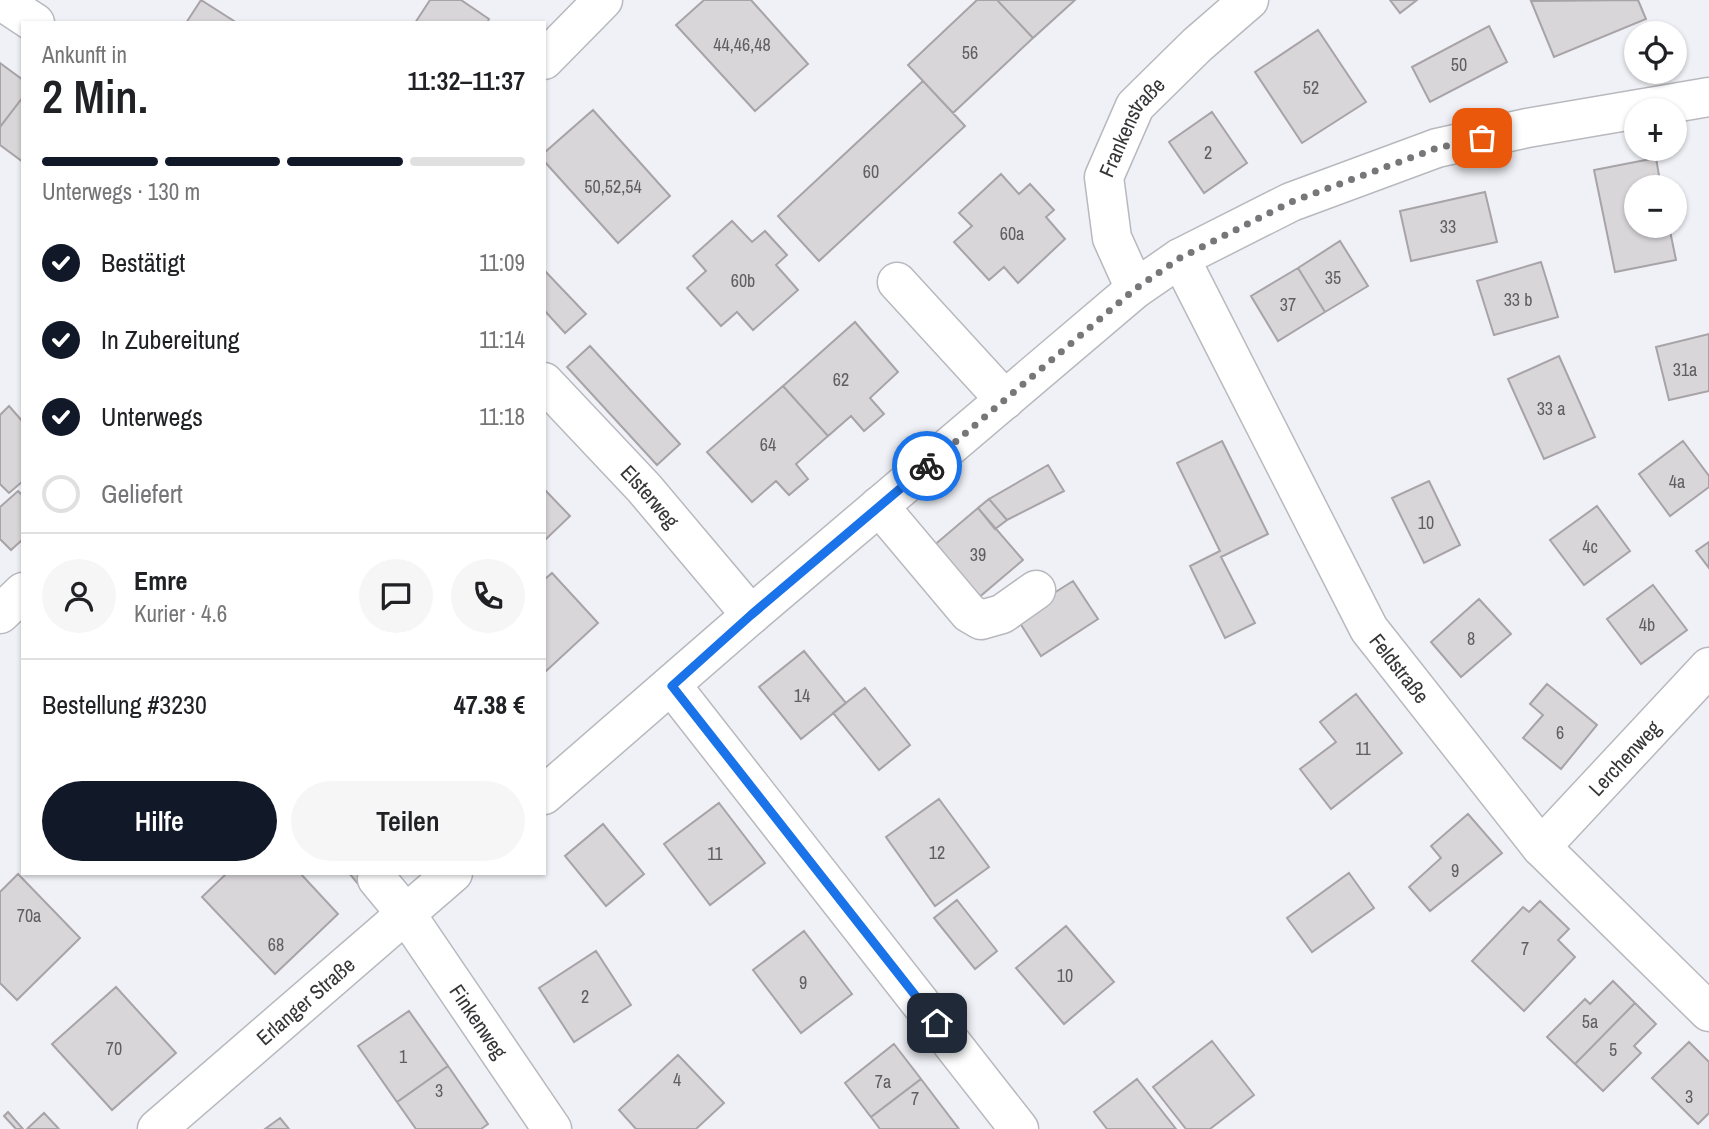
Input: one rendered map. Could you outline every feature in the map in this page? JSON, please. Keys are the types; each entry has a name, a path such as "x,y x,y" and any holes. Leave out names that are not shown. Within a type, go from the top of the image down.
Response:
{"street":[{"path":"0,0 32,21"},
{"path":"546,58 603,0"},
{"name":"Frankenstraße","path":"1135,289 1112,237 1104,177 1135,106 1197,45 1249,0"},
{"path":"546,793 751,615 1135,289 1180,258 1291,202 1437,148 1527,128 1709,97"},
{"name":"Feldstraße","path":"1180,258 1369,629 1541,847 1709,1012"},
{"path":"897,282 1005,400"},
{"name":"Elsterweg","path":"546,384 644,488 751,615"},
{"path":"879,506 969,613 981,620 1002,614 1036,590"},
{"path":"0,614 21,594"},
{"name":"Lerchenweg","path":"1541,847 1709,667"},
{"path":"672,686 1019,1129"},
{"name":"Erlanger Straße","path":"158,1129 451,875"},
{"name":"Finkenweg","path":"377,879 406,914 552,1129"}],"building":[{"path":"201,0 234,21 187,21"},
{"path":"430,0 461,0 489,19 488,21 416,21"},
{"path":"704,0 751,0 808,64 755,111 676,25"},
{"path":"977,0 997,0 1033,38 953,113 908,65"},
{"path":"997,0 1075,0 1033,38"},
{"path":"1390,0 1417,0 1400,13"},
{"path":"1638,0 1646,19 1624,21 1624,28 1554,57 1531,1"},
{"path":"1489,26 1507,62 1430,102 1412,67"},
{"path":"1318,30 1366,102 1302,143 1255,72"},
{"path":"0,63 21,79 21,100 0,127"},
{"path":"923,81 965,126 819,261 778,216"},
{"path":"21,100 21,161 0,145 0,127"},
{"path":"593,110 670,196 618,243 546,163 546,151"},
{"path":"1212,112 1247,163 1204,193 1169,142"},
{"path":"1640,161 1657,161 1659,175 1624,175 1624,238 1671,238 1676,260 1615,272 1594,170"},
{"path":"1001,174 1019,194 1030,184 1054,210 1046,217 1065,239 1018,283 1004,267 989,280 954,242 972,226 959,213"},
{"path":"1485,192 1497,242 1411,261 1400,211"},
{"path":"732,221 752,242 765,231 787,255 776,265 798,290 753,330 737,312 721,326 687,288 706,271 693,256"},
{"path":"1340,241 1368,286 1325,312 1298,268"},
{"path":"1541,262 1558,317 1494,335 1477,281"},
{"path":"1298,268 1325,312 1278,341 1251,296"},
{"path":"546,272 586,314 565,333 546,312"},
{"path":"855,322 898,372 870,398 884,414 864,431 851,416 828,436 783,386"},
{"path":"1709,334 1709,391 1669,400 1656,347"},
{"path":"590,346 680,444 657,465 567,367"},
{"path":"1559,356 1595,437 1544,459 1508,379"},
{"path":"783,386 828,436 796,464 808,479 789,495 776,481 752,502 707,452"},
{"path":"9,406 21,420 21,483 9,493 0,484 0,415"},
{"path":"1222,441 1268,534 1221,557 1255,623 1225,638 1190,566 1220,551 1177,463"},
{"path":"1683,441 1709,476 1709,487 1670,516 1639,474"},
{"path":"1048,465 1064,491 1007,520 989,499"},
{"path":"1429,481 1460,545 1424,563 1392,498"},
{"path":"18,491 21,494 21,541 11,550 0,539 0,507"},
{"path":"546,491 570,516 546,539"},
{"path":"989,499 1007,520 995,529 978,508"},
{"path":"1597,506 1630,551 1584,585 1550,540"},
{"path":"978,508 1023,560 977,599 932,547"},
{"path":"1709,542 1709,568 1696,551"},
{"path":"552,573 598,623 546,671 546,578"},
{"path":"1073,581 1098,619 1041,656 1016,617"},
{"path":"1653,585 1687,630 1641,664 1607,619"},
{"path":"1479,599 1511,634 1461,677 1431,642"},
{"path":"804,651 846,703 801,739 759,687"},
{"path":"1547,684 1597,725 1561,769 1523,738 1543,715 1530,704"},
{"path":"865,688 910,745 879,770 833,713"},
{"path":"1356,694 1402,753 1331,809 1300,769 1336,742 1320,722"},
{"path":"939,799 989,867 935,906 886,837"},
{"path":"719,803 765,863 710,905 664,844"},
{"path":"1468,814 1502,853 1430,911 1409,887 1441,858 1431,846"},
{"path":"603,824 644,874 606,906 565,856"},
{"path":"1349,873 1374,908 1312,952 1287,918"},
{"path":"18,874 80,938 17,1000 0,983 0,892"},
{"path":"225,875 302,875 338,914 275,974 202,897"},
{"path":"351,875 382,875 363,890"},
{"path":"957,900 997,951 975,969 934,918"},
{"path":"1540,901 1569,929 1558,940 1575,957 1524,1011 1472,961 1523,907 1529,912"},
{"path":"1066,926 1114,982 1064,1024 1016,968"},
{"path":"804,931 852,994 801,1033 753,970"},
{"path":"596,951 631,1005 574,1042 539,988"},
{"path":"1613,981 1635,1003 1575,1064 1547,1037 1585,999 1590,1004"},
{"path":"116,987 176,1053 112,1110 52,1044"},
{"path":"1635,1003 1656,1024 1634,1046 1641,1053 1603,1091 1575,1064"},
{"path":"409,1011 448,1066 397,1102 358,1046"},
{"path":"1212,1041 1254,1095 1210,1129 1186,1129 1153,1087"},
{"path":"1689,1042 1709,1062 1709,1113 1698,1124 1652,1078"},
{"path":"894,1044 921,1079 871,1117 845,1083"},
{"path":"678,1055 724,1103 696,1129 636,1129 619,1110"},
{"path":"448,1066 488,1124 481,1129 416,1129 397,1102"},
{"path":"921,1079 959,1129 880,1129 871,1117"},
{"path":"1137,1079 1176,1129 1107,1129 1094,1112"},
{"path":"8,1112 23,1129 16,1129 4,1116"},
{"path":"44,1113 59,1129 27,1129"},
{"path":"280,1118 289,1129 265,1129"}],"way so far":[{"path":"927,466 1135,289 1180,258 1291,202 1437,148 1482,138"}],"route":[{"path":"927,466 751,615 672,686 937,1023"}]}
